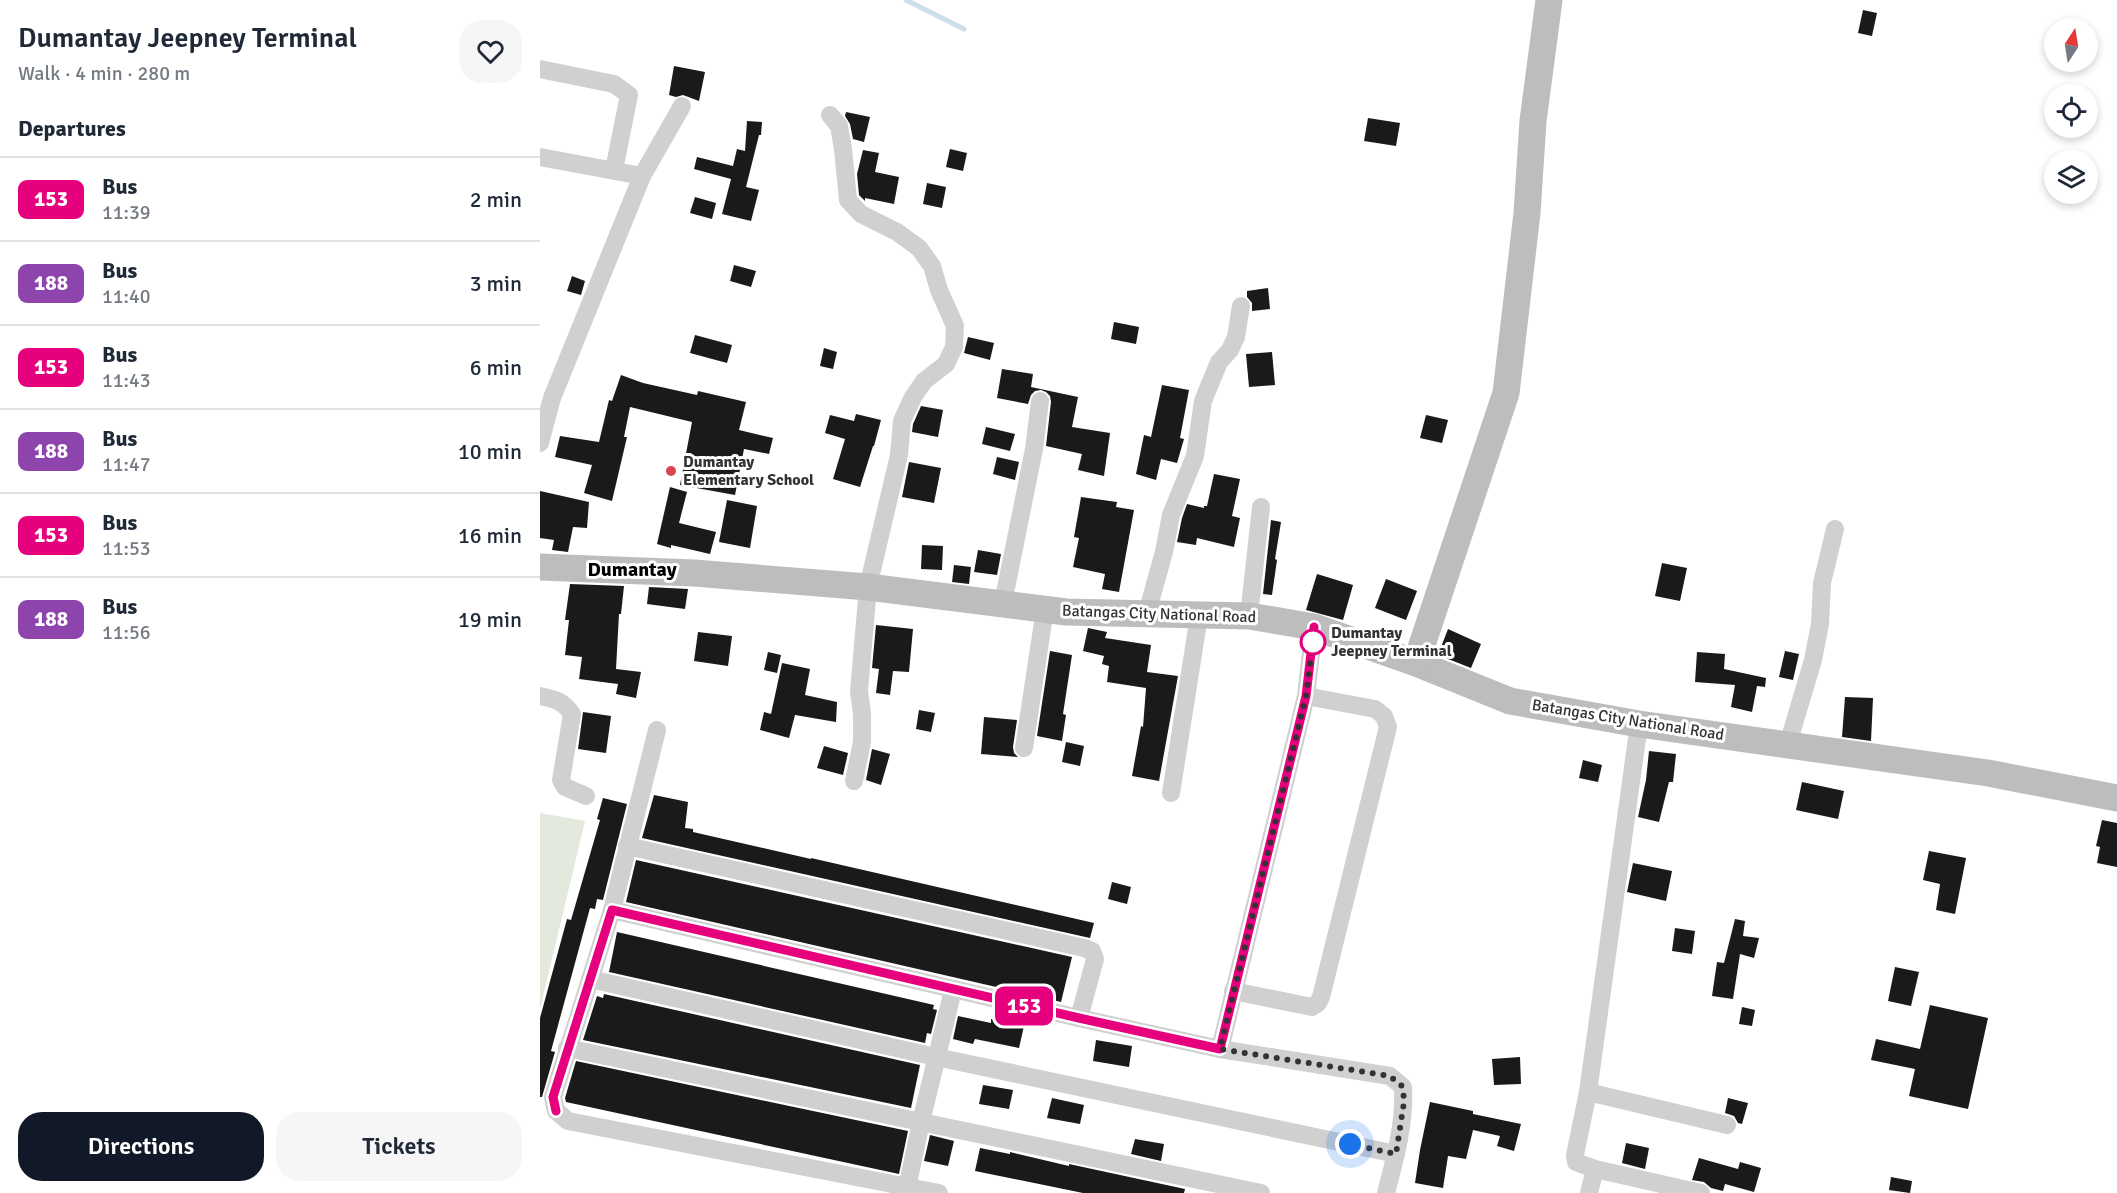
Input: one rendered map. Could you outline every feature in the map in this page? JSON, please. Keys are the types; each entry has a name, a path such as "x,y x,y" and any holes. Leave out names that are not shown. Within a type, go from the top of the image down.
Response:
{"street":[{"path":"1416,663 1506,393 1527,213 1533,121 1549,0"},
{"path":"540,69 614,84 629,95 614,170"},
{"path":"540,443 544,413 642,176 682,106"},
{"path":"830,115 839,126 848,200 861,214 897,232 919,248 932,266 939,290 955,326 954,347 946,364 924,381 913,397 903,421 899,455 868,587 859,691 862,742 854,781"},
{"path":"540,157 642,176"},
{"path":"1147,613 1172,515 1195,456 1203,402 1219,362 1230,350 1236,337 1241,306"},
{"path":"1004,603 1034,448 1040,401"},
{"path":"1249,616 1261,507"},
{"path":"1788,744 1813,660 1820,624 1822,583 1835,529"},
{"name":"Batangas City National Road","path":"540,567 694,573 868,587 1066,612 1249,616 1314,627 1416,663 1510,701 1639,724 1988,773 2117,798"},
{"path":"1024,748 1045,609"},
{"path":"1172,793 1199,616"},
{"path":"1220,1049 1306,696 1314,627"},
{"path":"540,696 566,704 572,714 561,780 565,787 586,796"},
{"path":"1233,991 1312,1007 1318,1003 1388,727 1384,716 1375,709 1306,696"},
{"path":"1639,724 1588,1092 1575,1155 1576,1162 1595,1169 1665,1189 1701,1193"},
{"path":"657,730 612,910 553,1097 556,1111 568,1121 907,1190 939,1193"},
{"path":"627,846 1092,951 1095,959 1079,1018"},
{"path":"612,910 953,990 1220,1049 1390,1076 1403,1087 1404,1102 1396,1154 1386,1193"},
{"path":"590,979 936,1057 1396,1154"},
{"path":"907,1190 953,990"},
{"path":"567,1048 1261,1193"},
{"path":"1588,1092 1727,1125"},
{"path":"1589,1193 1595,1169"}],"shaded area":[{"path":"540,813 585,821 540,1009"}],"building":[{"path":"1863,10 1877,13 1872,36 1858,33"},
{"path":"674,66 705,72 699,101 683,95 676,97 669,95"},
{"path":"846,112 870,117 864,142 853,139 850,124 845,116"},
{"path":"1368,118 1400,123 1396,146 1364,141"},
{"path":"747,121 762,122 761,135 759,135 746,187 759,190 751,221 722,214 731,179 694,169 697,157 733,166 737,149 745,151"},
{"path":"950,149 967,153 963,171 946,167"},
{"path":"863,150 879,153 875,172 899,177 894,204 865,198 865,201 859,195 857,174"},
{"path":"927,183 946,187 942,208 923,204"},
{"path":"695,197 716,203 712,219 690,213"},
{"path":"734,265 756,271 751,287 730,281"},
{"path":"572,276 585,281 581,295 567,291"},
{"path":"1268,288 1270,309 1252,311 1252,303 1247,297 1247,291"},
{"path":"1114,322 1139,327 1136,344 1111,339"},
{"path":"695,335 732,345 727,363 690,353"},
{"path":"968,337 994,343 990,360 964,353"},
{"path":"824,348 837,352 833,369 820,366"},
{"path":"1272,352 1275,385 1249,387 1246,354"},
{"path":"1002,369 1033,374 1031,387 1078,397 1072,427 1110,433 1104,476 1078,470 1082,454 1046,446 1051,402 1046,392 1035,391 1028,404 997,398"},
{"path":"621,375 643,383 697,395 698,391 746,402 739,430 773,438 769,454 744,449 735,495 680,485 692,422 630,407 624,437 627,437 612,501 584,493 592,465 555,457 560,436 599,442 609,400 612,401"},
{"path":"1162,385 1189,390 1180,438 1184,439 1177,463 1161,459 1156,480 1136,474 1144,435 1151,437"},
{"path":"921,406 943,410 938,437 912,432"},
{"path":"856,414 881,420 860,487 833,479 845,439 825,433 830,415 854,421"},
{"path":"1426,415 1448,420 1442,443 1420,438"},
{"path":"986,427 1015,434 1010,451 982,444"},
{"path":"997,457 1019,462 1015,480 993,474"},
{"path":"909,462 941,468 934,503 902,497"},
{"path":"1214,474 1240,479 1232,516 1240,518 1234,547 1197,538 1196,545 1177,542 1187,504 1204,508 1207,506"},
{"path":"670,487 687,492 679,523 716,532 710,554 657,544"},
{"path":"540,491 589,502 587,528 573,527 568,552 552,550 554,540 540,538"},
{"path":"1081,497 1117,502 1116,507 1134,510 1119,592 1102,589 1105,574 1073,567 1079,538 1074,537"},
{"path":"727,500 757,506 750,548 719,542"},
{"path":"1271,520 1281,522 1272,595 1263,594"},
{"path":"922,545 943,546 942,570 921,569"},
{"path":"978,550 1001,554 997,575 974,572"},
{"path":"1662,563 1687,568 1680,601 1655,596"},
{"path":"954,565 971,567 969,584 952,582"},
{"path":"1317,574 1353,585 1343,620 1306,610"},
{"path":"1386,579 1417,591 1406,620 1375,608"},
{"path":"570,584 624,586 621,614 619,614 616,669 641,672 636,698 616,694 618,684 579,679 582,657 565,655 569,620 565,620"},
{"path":"649,587 688,589 685,609 647,604"},
{"path":"876,625 913,629 909,672 893,671 890,695 876,693 879,669 872,668"},
{"path":"1088,628 1107,632 1105,638 1151,645 1147,672 1178,676 1159,781 1132,776 1141,726 1143,727 1146,688 1107,682 1109,666 1102,664 1104,656 1083,651"},
{"path":"1448,629 1481,644 1471,668 1438,655"},
{"path":"698,632 732,636 728,666 694,661"},
{"path":"1050,651 1072,655 1063,714 1066,715 1062,741 1037,736"},
{"path":"1785,651 1799,654 1793,680 1779,677"},
{"path":"768,652 781,655 777,673 764,670"},
{"path":"1697,652 1725,654 1724,669 1766,678 1765,687 1757,686 1752,712 1731,707 1735,685 1695,682"},
{"path":"782,663 810,669 805,695 837,702 836,722 795,715 789,738 760,730 764,712 771,714"},
{"path":"1845,697 1873,698 1871,741 1842,737"},
{"path":"919,710 935,713 931,732 916,729"},
{"path":"583,712 611,716 606,753 578,749"},
{"path":"984,717 1017,720 1013,747 1018,757 981,754"},
{"path":"1066,742 1084,746 1080,766 1062,762"},
{"path":"824,746 848,753 843,775 817,768"},
{"path":"872,749 890,754 881,785 866,780"},
{"path":"1649,751 1676,754 1673,782 1669,782 1659,822 1638,817 1646,780"},
{"path":"1583,760 1602,765 1598,782 1579,778"},
{"path":"1802,782 1844,791 1838,819 1796,810"},
{"path":"654,795 688,802 685,828 693,829 693,832 1094,923 1090,938 642,838"},
{"path":"603,798 627,804 603,900 597,899 595,909 590,908 551,1051 555,1052 542,1097 540,1097 540,1018 567,919 571,920 600,820 597,819"},
{"path":"2102,820 2117,823 2117,867 2097,863 2100,847 2096,846"},
{"path":"1929,851 1966,858 1955,914 1936,910 1940,884 1923,880"},
{"path":"636,860 1072,957 1061,1002 626,902"},
{"path":"1633,863 1672,871 1666,901 1627,892"},
{"path":"1112,882 1131,887 1127,904 1108,899"},
{"path":"1735,919 1745,921 1743,936 1759,938 1754,958 1740,954 1733,999 1712,996 1717,962 1724,963"},
{"path":"1675,928 1695,931 1692,954 1672,951"},
{"path":"617,932 934,1005 933,1009 937,1010 931,1034 927,1033 925,1043 609,972"},
{"path":"1895,967 1919,972 1911,1006 1888,1001"},
{"path":"604,994 920,1065 911,1108 583,1040 597,996 603,998"},
{"path":"1930,1005 1988,1018 1968,1109 1909,1096 1915,1069 1871,1060 1876,1039 1920,1049"},
{"path":"1742,1007 1755,1010 1752,1026 1739,1024"},
{"path":"958,1016 991,1023 991,1019 1024,1026 1019,1048 975,1039 973,1044 953,1039"},
{"path":"1096,1040 1132,1046 1129,1067 1093,1061"},
{"path":"1520,1057 1521,1084 1494,1085 1492,1059"},
{"path":"576,1061 908,1131 899,1174 566,1102 565,1098"},
{"path":"983,1085 1013,1090 1009,1109 979,1104"},
{"path":"1052,1098 1084,1105 1080,1124 1047,1118"},
{"path":"1728,1098 1748,1103 1742,1124 1738,1123 1734,1116 1725,1113"},
{"path":"1430,1102 1521,1124 1514,1151 1497,1146 1500,1136 1473,1130 1466,1159 1448,1156 1443,1188 1415,1183"},
{"path":"930,1135 954,1141 948,1166 924,1161"},
{"path":"1135,1139 1164,1144 1161,1161 1131,1154"},
{"path":"1626,1143 1649,1148 1645,1169 1622,1163"},
{"path":"980,1148 1010,1154 1010,1152 1185,1189 1184,1193 1083,1193 975,1171"},
{"path":"1699,1158 1738,1169 1740,1162 1761,1168 1754,1192 1725,1184 1723,1191 1711,1188 1704,1182 1692,1180"},
{"path":"1891,1177 1912,1181 1910,1193 1889,1190"}],"waterway":[{"path":"906,0 964,29"}],"bus line":[{"name":"153","path":"556,1111 553,1097 612,910 1220,1049 1306,696 1314,627"}],"place":[{"name":"Dumantay Elementary School","path":"671,471"},
{"name":"Dumantay Jeepney Terminal","path":"1313,642"}],"district":[{"name":"Dumantay","path":"632,569"}],"route":[{"path":"1313,642 1306,696 1220,1049 1390,1076 1403,1087 1404,1102 1396,1154 1350,1144"}]}
